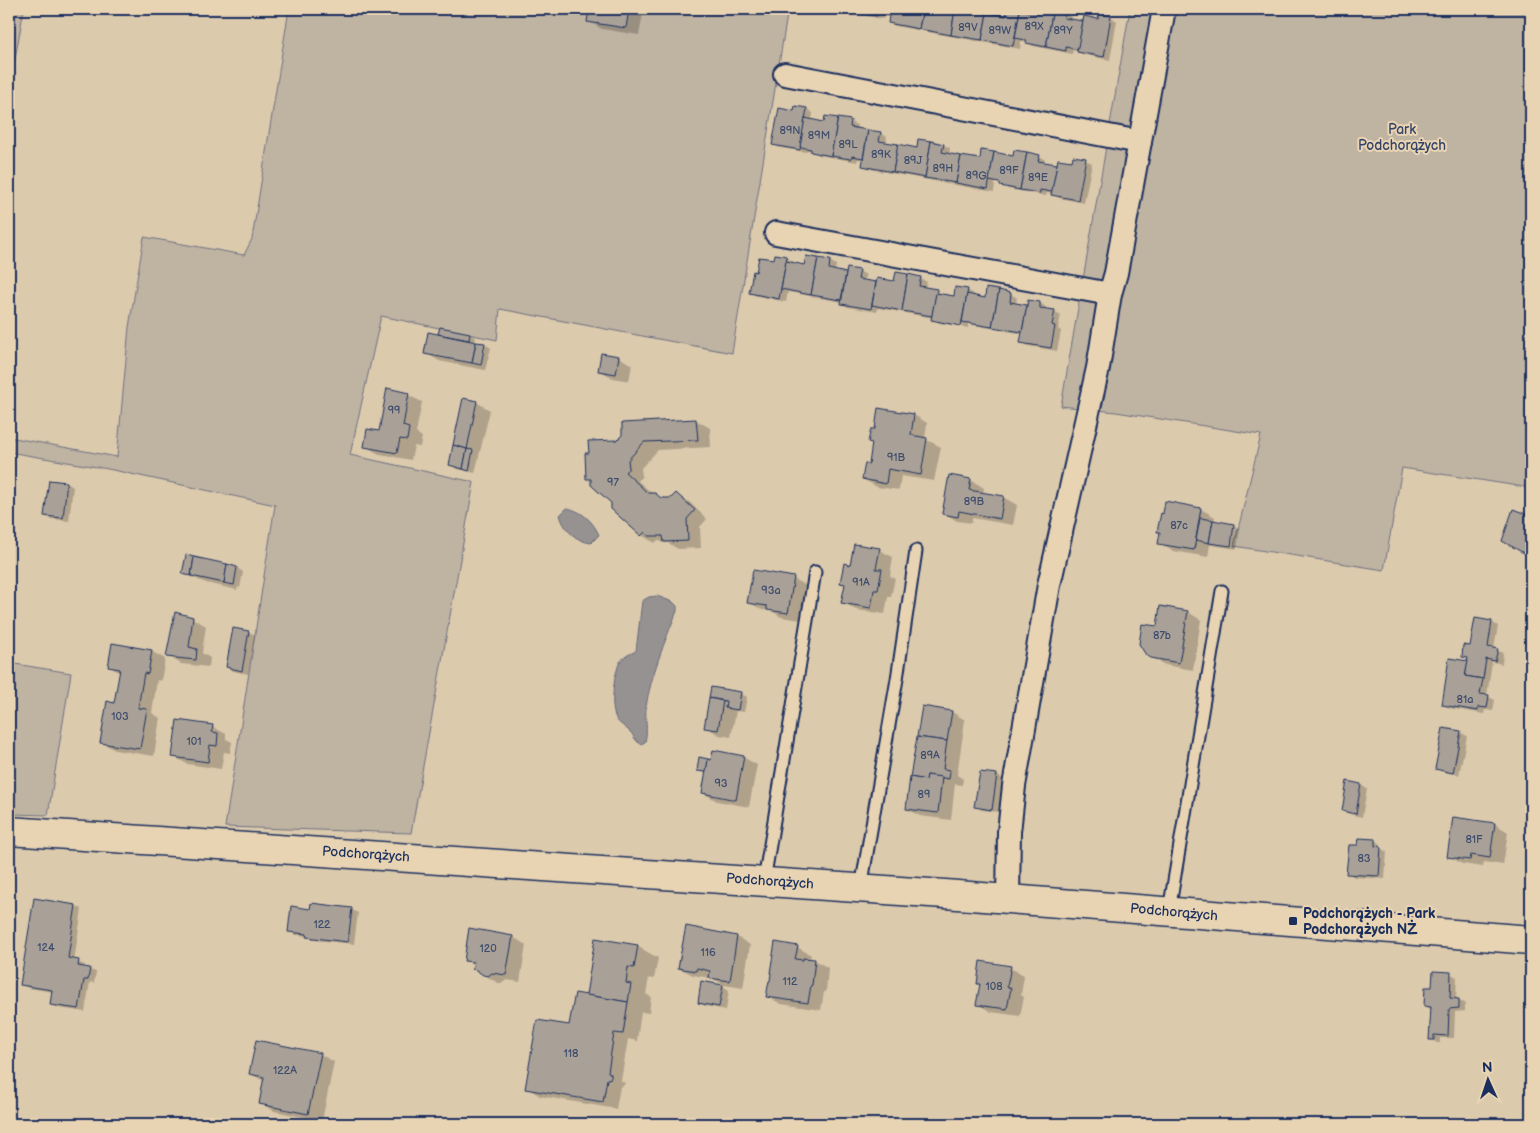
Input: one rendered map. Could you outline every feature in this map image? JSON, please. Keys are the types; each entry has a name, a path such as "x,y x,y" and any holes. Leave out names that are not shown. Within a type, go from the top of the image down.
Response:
{"street":[{"path":"1008,899 1009,832 1016,776 1049,585 1098,368 1110,294 1116,273 1164,9"},
{"path":"784,74 1140,142"},
{"path":"776,233 1110,294"},
{"name":"Podchorążych","path":"9,831 764,881 1531,940"}],"lane":[{"path":"861,888 897,679 916,551"},
{"path":"764,881 815,572"},
{"path":"1169,911 1222,591"}],"green space":[{"path":"9,9 24,9 9,92"},
{"path":"289,9 788,9 732,353 500,309 497,340 381,316 350,455 474,482 411,833 225,827 275,505 108,469 9,452 9,437 117,457 129,327 144,237 244,255 252,239"},
{"name":"Park Podchorążych","path":"1130,9 1531,9 1531,488 1402,468 1384,570 1234,546 1261,435 1116,412 1061,406"},
{"path":"9,663 71,673 48,815 9,814"}],"shaded area":[{"path":"567,508 582,514 594,525 599,535 591,543 580,540 571,534 564,525 560,515"},
{"path":"657,596 673,602 677,606 677,611 651,684 646,707 646,738 645,742 641,744 616,718 613,704 613,689 620,662 636,651 642,601 649,597"}],"building":[{"path":"589,9 629,9 626,28 587,22"},
{"path":"858,9 890,9 889,15 877,13 877,16 857,13"},
{"path":"890,9 923,9 919,29 888,23"},
{"path":"923,9 955,9 951,35 919,29"},
{"path":"955,9 968,9 987,13 982,40 951,35"},
{"path":"1007,9 1020,10 1013,46 982,40 987,13 1006,16"},
{"path":"1040,9 1053,9 1046,47 1026,43 1026,40 1015,38 1020,10 1039,13"},
{"path":"1053,9 1065,12 1064,18 1083,21 1078,50 1066,47 1066,51 1046,47"},
{"path":"1099,14 1111,16 1104,57 1077,52 1084,16 1098,19"},
{"path":"795,106 807,108 800,150 772,145 779,108 794,111"},
{"path":"825,116 838,118 831,156 811,152 811,149 800,147 805,118 824,122"},
{"path":"838,118 851,120 850,127 868,130 863,158 852,156 851,159 831,156"},
{"path":"868,130 881,132 879,141 898,144 893,172 862,166"},
{"path":"918,139 931,141 925,178 893,172 898,144 917,148"},
{"path":"931,141 944,144 942,152 961,156 956,183 925,178"},
{"path":"981,150 994,152 988,189 956,183 961,156 980,159"},
{"path":"1014,150 1027,152 1020,190 1000,186 1000,183 989,181 994,152 1013,156"},
{"path":"1027,152 1040,155 1038,161 1057,164 1052,192 1040,190 1040,193 1020,190"},
{"path":"1073,156 1086,158 1078,200 1051,195 1058,159 1072,161"},
{"path":"775,254 787,256 779,299 749,293 753,271 756,272 759,257 774,259"},
{"path":"806,256 818,258 811,295 781,289 786,261 804,265"},
{"path":"818,258 830,260 829,269 846,273 841,300 811,295"},
{"path":"847,268 860,270 858,279 876,282 871,309 841,304"},
{"path":"896,272 908,274 902,311 872,305 877,278 894,281"},
{"path":"908,274 921,277 919,286 937,289 932,316 902,311"},
{"path":"955,287 968,289 961,326 931,320 936,293 954,296"},
{"path":"986,288 999,290 992,327 962,322 967,294 985,298"},
{"path":"999,290 1011,293 1010,302 1027,305 1022,332 992,327"},
{"path":"1028,300 1040,302 1040,308 1055,310 1052,325 1055,326 1051,348 1020,343"},
{"path":"440,327 470,333 469,340 438,334"},
{"path":"428,332 476,342 472,363 424,354"},
{"path":"476,342 485,343 481,365 472,363"},
{"path":"601,353 619,356 616,374 598,371"},
{"path":"387,388 409,393 403,426 409,428 407,440 400,439 397,453 364,447 367,429 379,431"},
{"path":"463,398 477,401 467,449 453,445"},
{"path":"878,408 914,414 911,435 927,438 921,475 888,469 886,484 862,479 865,463 869,464 872,443 868,442 871,429 875,429"},
{"path":"696,419 698,440 644,442 628,460 629,468 625,472 648,493 655,493 661,498 671,498 676,493 695,510 687,519 688,541 664,542 663,536 648,536 645,532 641,536 611,509 611,503 591,485 591,479 586,479 585,453 589,453 588,441 617,440 622,435 622,423"},
{"path":"453,445 467,449 463,469 449,465"},
{"path":"467,449 473,450 469,471 463,469"},
{"path":"949,475 971,479 969,490 1004,496 1000,519 959,511 958,517 942,514"},
{"path":"49,480 67,482 63,518 44,516"},
{"path":"1165,501 1201,508 1194,550 1158,544 1160,532 1157,532"},
{"path":"1513,509 1531,516 1531,557 1502,541"},
{"path":"1200,518 1213,520 1209,543 1196,540"},
{"path":"1213,520 1234,524 1231,546 1209,543"},
{"path":"854,544 880,548 876,569 882,569 878,590 874,590 871,608 841,603 845,584 840,583 844,563 850,565"},
{"path":"186,555 194,557 191,576 182,574"},
{"path":"194,557 227,564 224,583 191,576"},
{"path":"227,564 237,567 234,585 224,583"},
{"path":"753,570 794,577 788,613 767,610 767,606 747,603"},
{"path":"1160,606 1188,611 1179,663 1151,658 1146,655 1139,644 1142,624 1157,626"},
{"path":"175,612 193,617 189,647 197,649 196,660 166,657"},
{"path":"1475,618 1492,621 1488,647 1498,649 1495,661 1486,659 1483,679 1465,676 1468,658 1462,657 1463,645 1470,646"},
{"path":"233,628 249,631 242,671 226,667"},
{"path":"112,643 152,650 148,674 144,673 138,708 147,709 140,749 100,743 107,701 114,703 120,669 108,667"},
{"path":"1449,658 1468,661 1465,676 1483,679 1480,694 1489,695 1487,708 1478,707 1478,711 1442,705"},
{"path":"711,687 741,692 738,710 725,708 726,701 709,698"},
{"path":"709,698 723,701 718,730 704,728"},
{"path":"922,706 952,711 947,741 917,737"},
{"path":"177,720 213,725 212,732 218,733 217,746 210,745 208,762 172,757"},
{"path":"1443,728 1461,731 1453,773 1435,769"},
{"path":"917,737 947,741 943,769 950,770 949,779 927,775 926,780 910,777"},
{"path":"713,750 744,756 736,800 702,793 708,759 711,760"},
{"path":"699,757 708,759 706,772 697,771"},
{"path":"980,772 997,774 992,810 974,807"},
{"path":"927,775 942,777 938,813 906,809 910,777 926,780"},
{"path":"1347,781 1361,784 1356,814 1342,811"},
{"path":"1453,817 1495,823 1490,858 1471,855 1470,860 1447,857"},
{"path":"1359,838 1375,839 1375,846 1381,847 1379,876 1346,874 1349,845 1358,845"},
{"path":"34,898 76,905 68,958 79,960 78,966 90,968 88,980 84,980 79,1009 50,1005 52,990 20,985"},
{"path":"311,903 352,908 348,942 306,937 307,934 288,932 291,906 310,909"},
{"path":"686,926 737,936 730,981 709,978 710,971 697,968 696,971 678,968"},
{"path":"469,928 513,936 506,975 492,973 488,976 483,975 472,969 474,962 464,961"},
{"path":"595,938 638,945 634,968 628,967 626,983 631,984 628,1002 586,995"},
{"path":"775,942 798,946 795,959 815,959 808,1003 766,997"},
{"path":"980,961 1011,966 1007,987 1011,988 1007,1009 976,1005 980,984 977,984"},
{"path":"1433,971 1451,972 1450,998 1459,999 1459,1008 1449,1009 1448,1036 1434,1035 1434,1040 1429,1040 1431,1007 1424,1006 1425,987 1432,987"},
{"path":"701,981 723,985 719,1007 698,1003"},
{"path":"575,993 628,1002 623,1034 614,1033 608,1072 611,1074 611,1078 607,1079 603,1102 525,1089 537,1020 569,1025"},
{"path":"256,1040 321,1053 308,1114 259,1104 264,1077 249,1074"}],"place":[{"name":"Podchorążych - Park Podchorążych NŻ","path":"1293,921"}]}
